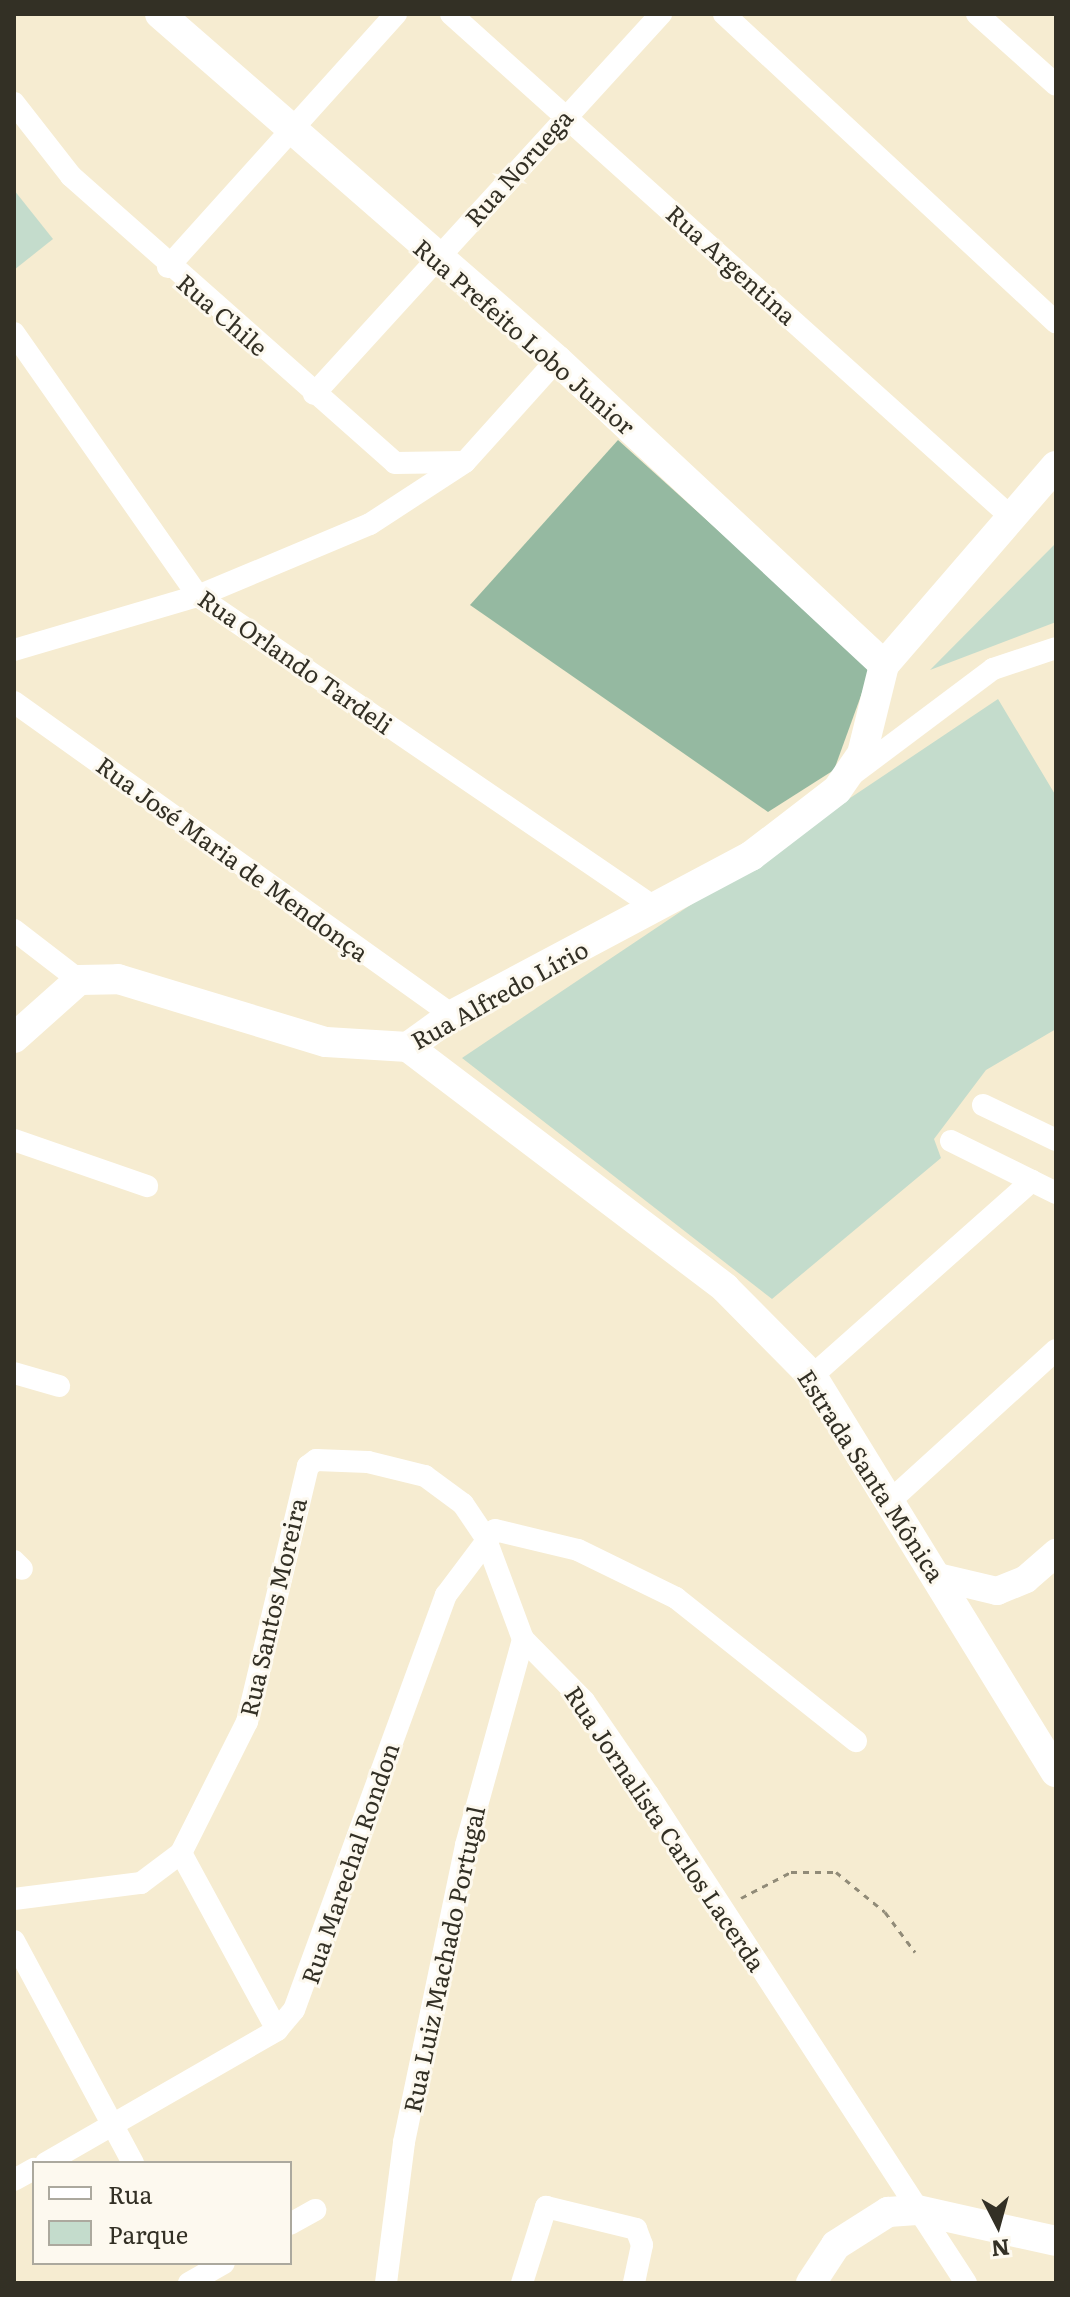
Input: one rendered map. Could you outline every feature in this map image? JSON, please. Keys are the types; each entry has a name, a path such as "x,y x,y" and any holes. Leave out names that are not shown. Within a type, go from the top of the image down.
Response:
{"main road":[{"name":"Rua Prefeito Lobo Junior","path":"160,14 436,258 557,360 884,665"},
{"path":"851,776 884,665 1056,466"},
{"name":"Rua Alfredo Lírio","path":"79,980 145,983 326,1042 408,1047 452,1015 657,909 751,856 851,776"},
{"path":"14,1038 79,980"},
{"name":"Estrada Santa Mônica","path":"408,1047 725,1288 812,1376 1056,1772"},
{"path":"811,2283 836,2245 864,2223 917,2210 1056,2241"}],"street":[{"path":"168,267 396,14"},
{"name":"Rua Argentina","path":"451,14 1011,517"},
{"name":"Rua Noruega","path":"314,394 661,14"},
{"path":"724,14 1056,322"},
{"path":"977,14 1056,85"},
{"name":"Rua Chile","path":"14,103 71,176 168,267 395,463 465,462"},
{"name":"Rua Orlando Tardeli","path":"14,333 198,596 657,909"},
{"path":"14,650 198,596 370,524 465,462 557,360"},
{"path":"851,776 993,669 1055,650"},
{"name":"Rua José Maria de Mendonça","path":"14,702 452,1015"},
{"path":"14,930 79,980"},
{"path":"983,1105 1056,1140"},
{"path":"14,1140 147,1186"},
{"path":"951,1141 1056,1193"},
{"path":"812,1376 1032,1181"},
{"path":"891,1500 1056,1350"},
{"path":"14,1373 59,1386"},
{"name":"Rua Jornalista Carlos Lacerda","path":"316,1460 425,1476 463,1504 485,1537 523,1639 584,1701 723,1907 966,2283"},
{"name":"Rua Santos Moreira","path":"14,1899 130,1886 165,1871 181,1853 247,1722 303,1475 316,1460"},
{"path":"485,1537 500,1530 532,1534 635,1574 717,1624 856,1741"},
{"name":"Rua Marechal Rondon","path":"50,2161 277,2030 311,1978 446,1595 485,1537"},
{"path":"938,1577 997,1591 1026,1579 1056,1553"},
{"name":"Rua Luiz Machado Portugal","path":"386,2283 404,2142 463,1860 523,1639"},
{"path":"181,1853 277,2030"},
{"path":"14,1941 22,1972 132,2161"},
{"path":"14,2180 32,2170"},
{"path":"522,2283 537,2222 546,2207 558,2207 626,2225 642,2236 634,2283"},
{"path":"292,2223 315,2210"},
{"path":"190,2275 218,2265"}],"path":[{"path":"723,1907 791,1872 836,1872 885,1912 915,1952"}],"green space":[{"path":"14,190 53,239 14,270"},
{"path":"618,440 871,668 834,770 768,812 470,605"},
{"path":"1056,543 1056,622 930,670"},
{"path":"998,699 1056,796 1056,1029 986,1070 934,1139 941,1158 772,1299 462,1058"}]}
